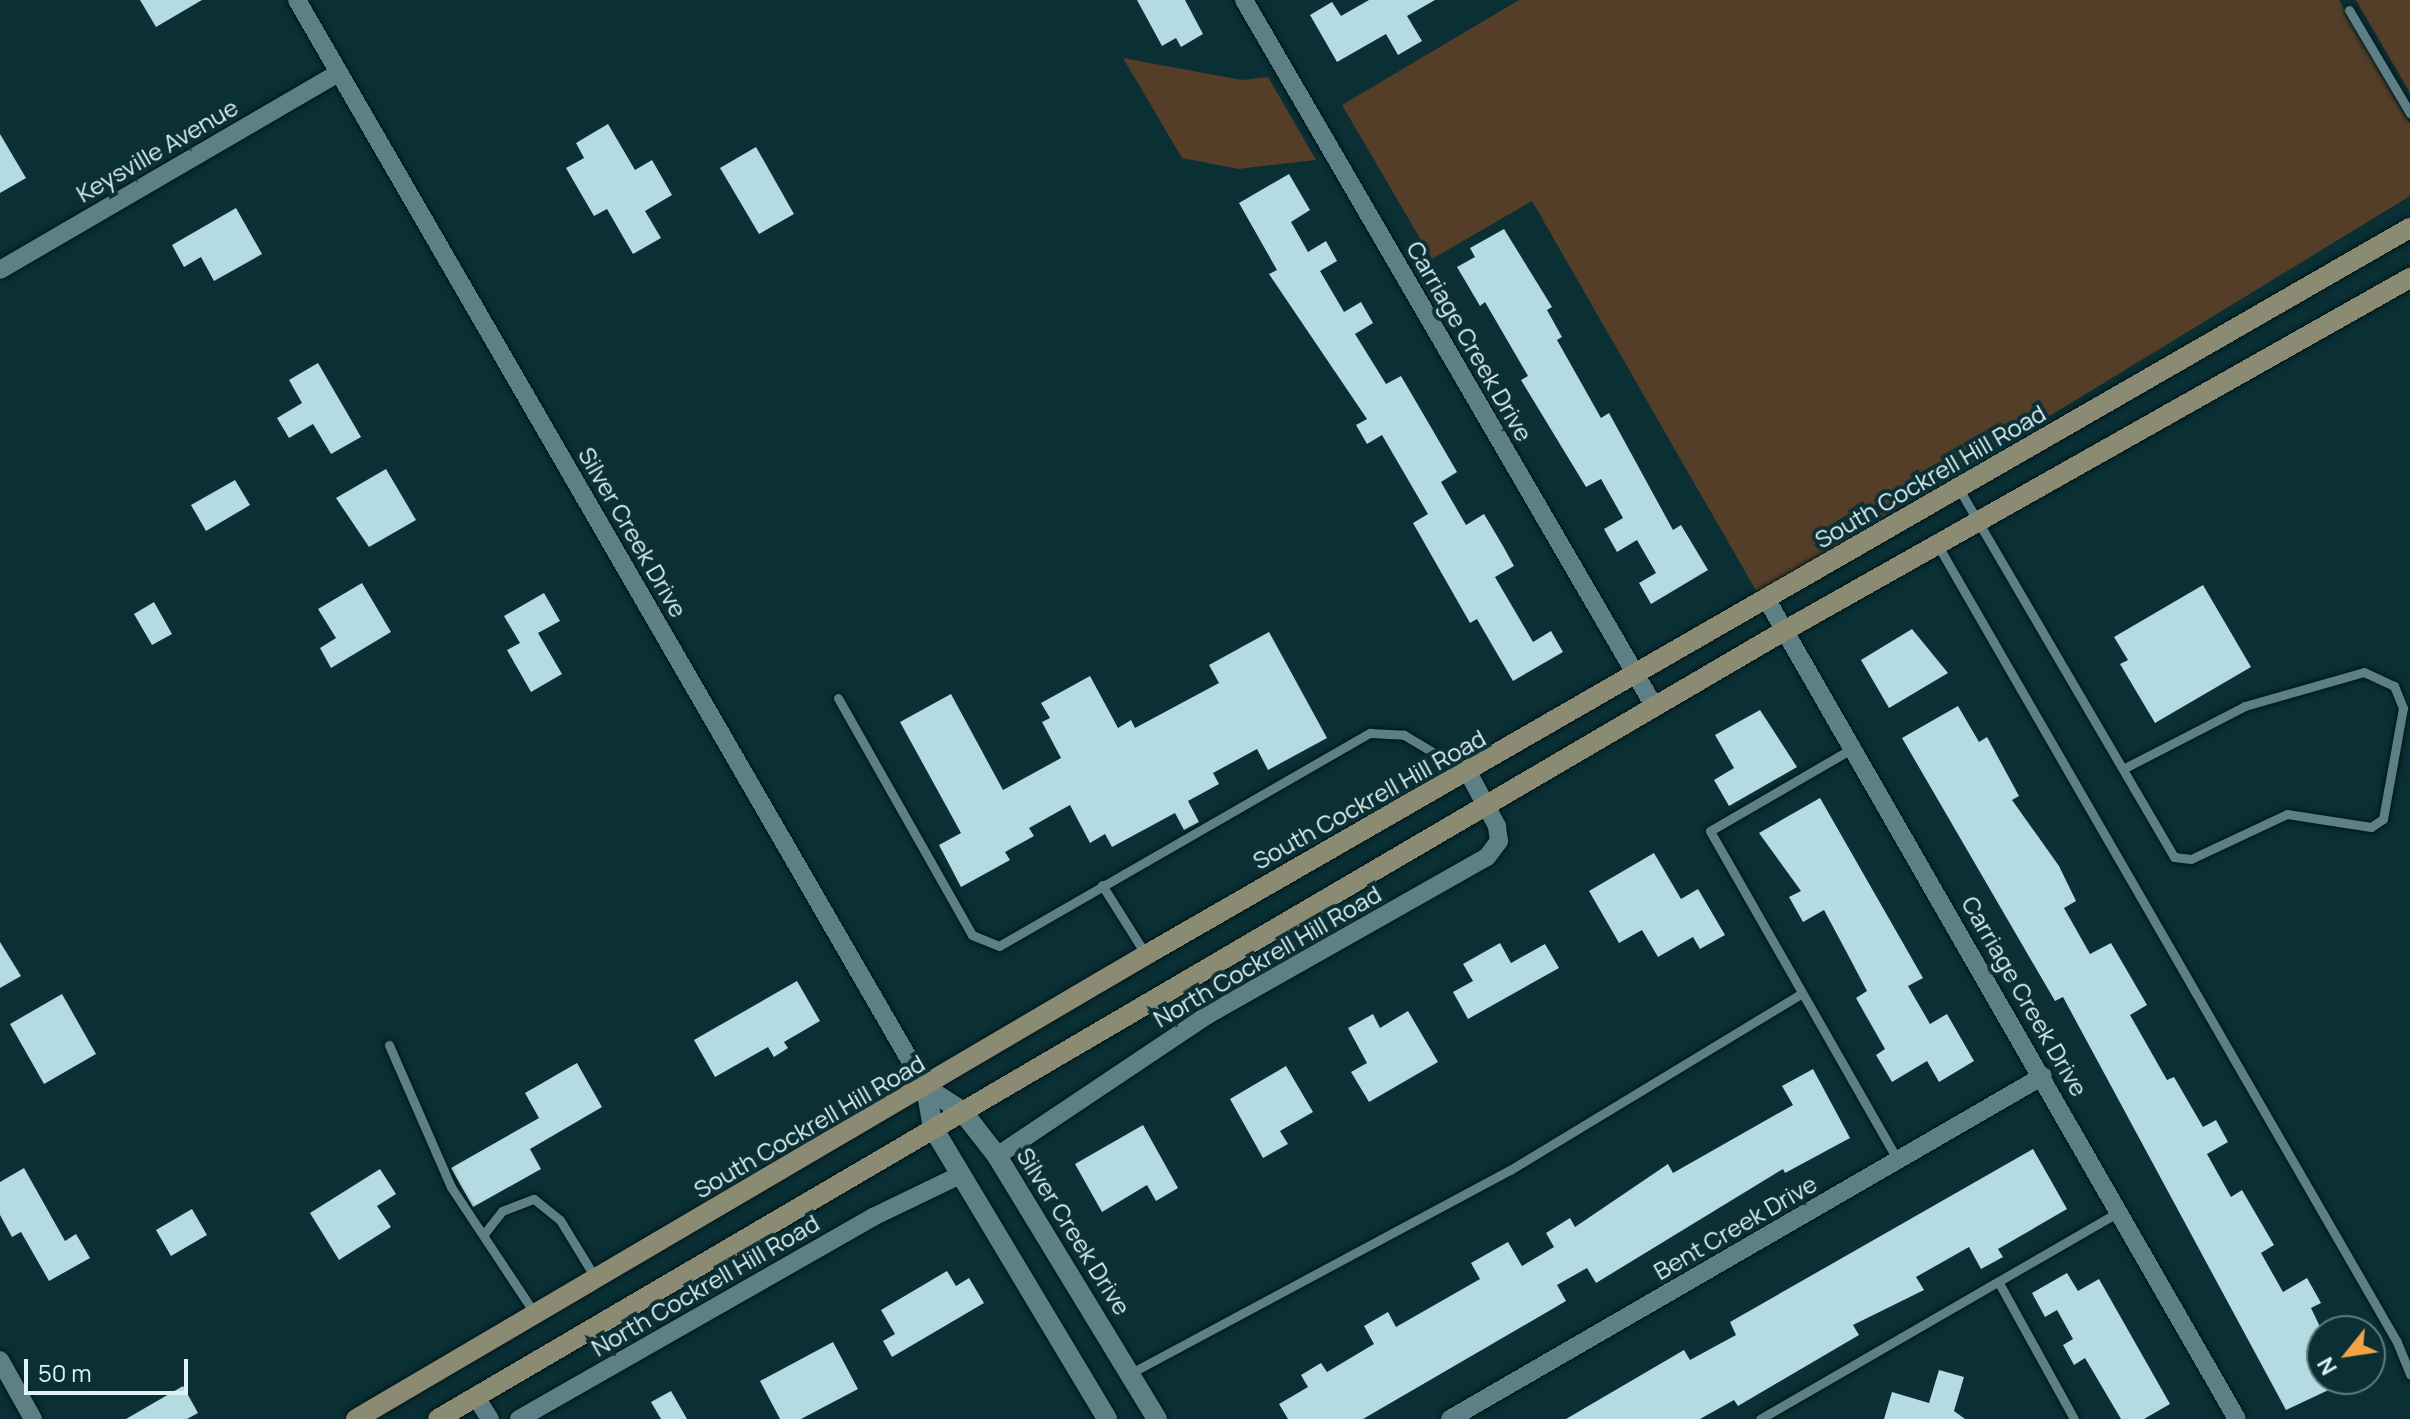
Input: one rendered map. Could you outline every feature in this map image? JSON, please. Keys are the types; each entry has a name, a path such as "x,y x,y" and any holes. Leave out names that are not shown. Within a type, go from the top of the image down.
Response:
{"main road":[{"name":"South Cockrell Hill Road","path":"356,1419 926,1088 1146,955 1469,774 2410,228"},
{"path":"438,1419 1654,706 1937,543 2410,278"}],"street":[{"name":"Silver Creek Drive","path":"297,0 926,1088 933,1128 1107,1419"},
{"name":"Carriage Creek Drive","path":"1244,0 1654,706"},
{"name":"Keysville Avenue","path":"0,270 339,73"},
{"name":"Carriage Creek Drive","path":"1767,600 2122,1210 2237,1419"},
{"name":"North Cockrell Hill Road","path":"997,1156 1206,1016 1487,857 1499,841 1469,774"},
{"name":"Bent Creek Drive","path":"1450,1419 2043,1076"},
{"name":"Silver Creek Drive","path":"926,1088 962,1111 997,1156 1157,1419"},
{"name":"North Cockrell Hill Road","path":"519,1419 873,1217 960,1175"},
{"path":"0,1360 33,1419"},
{"path":"476,1397 490,1419"}],"lane":[{"path":"2349,10 2410,113"},
{"path":"1959,489 2174,857 2191,859 2287,814 2371,827 2383,819 2403,708 2394,686 2364,672 2245,706 2123,769"},
{"path":"1937,543 2397,1342 2410,1375"},
{"path":"838,698 972,935 999,946 1370,733 1404,735 1469,774"},
{"path":"1853,748 1710,831 1799,995 1898,1160"},
{"path":"1102,885 1146,955"},
{"path":"1131,1373 1510,1170 1799,995"},
{"path":"389,1045 451,1187 535,1314"},
{"path":"484,1234 502,1211 534,1199 560,1220 596,1279"},
{"path":"1760,1419 2122,1210"},
{"path":"1999,1283 2074,1419"}],"shaded area":[{"path":"1519,0 2339,0 2410,124 2410,196 1758,594 1532,201 1432,259 1342,105"},
{"path":"2356,0 2410,0 2410,93"},
{"path":"1123,58 1242,80 1268,77 1316,160 1238,169 1182,158"}],"building":[{"path":"140,0 202,0 156,27"},
{"path":"1137,0 1185,0 1203,34 1181,47 1176,38 1162,46"},
{"path":"1369,0 1435,0 1407,16 1422,41 1398,55 1386,34 1337,62 1310,15 1332,2 1341,16"},
{"path":"608,124 635,170 652,160 672,195 645,211 661,238 633,254 607,209 594,216 566,168 584,158 576,143"},
{"path":"0,134 26,178 0,193"},
{"path":"756,147 794,214 759,234 720,168"},
{"path":"1289,174 1310,210 1291,222 1308,252 1326,241 1337,261 1320,271 1344,312 1361,302 1373,323 1355,334 1386,384 1401,376 1457,472 1441,482 1466,525 1484,514 1503,546 1514,566 1495,577 1533,642 1551,631 1563,652 1513,681 1477,619 1470,623 1413,523 1428,514 1382,435 1367,444 1356,425 1367,419 1269,274 1277,270 1239,203"},
{"path":"236,208 262,254 214,281 201,257 184,267 172,245"},
{"path":"1504,229 1552,307 1547,310 1562,337 1557,340 1601,418 1609,413 1673,530 1681,525 1708,570 1651,604 1639,583 1656,573 1637,540 1617,552 1604,529 1623,518 1601,479 1586,487 1521,380 1528,376 1485,302 1480,306 1457,267 1475,257 1470,248"},
{"path":"318,363 361,437 331,454 313,424 289,438 277,418 302,403 289,380"},
{"path":"386,469 416,520 369,547 336,498"},
{"path":"235,480 250,505 206,531 191,505"},
{"path":"362,583 391,632 331,668 320,648 336,638 318,609"},
{"path":"2203,585 2251,667 2155,723 2120,664 2128,660 2114,637"},
{"path":"544,593 560,621 538,633 562,674 531,692 507,650 520,643 504,616"},
{"path":"154,602 172,634 152,645 134,614"},
{"path":"1912,629 1948,673 1889,708 1861,660"},
{"path":"1269,632 1327,738 1268,770 1257,749 1213,773 1219,784 1188,801 1199,822 1184,830 1175,813 1112,847 1105,834 1090,843 1070,805 1029,828 1034,836 1005,852 1010,860 961,887 939,845 961,833 900,722 951,694 1003,790 1061,758 1042,722 1050,718 1041,703 1090,676 1118,728 1131,720 1135,728 1219,683 1209,665"},
{"path":"1958,706 1979,742 1987,737 2019,796 2012,800 2059,866 2076,901 2064,908 2090,954 2111,943 2147,1005 2130,1015 2167,1080 2174,1077 2203,1127 2216,1120 2228,1142 2207,1154 2231,1197 2242,1190 2274,1245 2261,1253 2283,1292 2307,1278 2321,1303 2311,1308 2314,1315 2306,1315 2306,1395 2318,1395 2286,1410 2063,997 2055,1001 1902,738"},
{"path":"1760,710 1797,767 1729,806 1714,780 1734,768 1715,735"},
{"path":"1820,798 1923,978 1908,986 1930,1024 1947,1014 1974,1061 1939,1082 1927,1061 1892,1082 1876,1055 1885,1049 1856,998 1867,991 1847,953 1824,910 1803,922 1789,897 1801,891 1759,833"},
{"path":"1654,853 1681,899 1698,889 1725,935 1700,949 1693,937 1658,957 1642,930 1619,943 1589,891"},
{"path":"0,942 21,976 0,988"},
{"path":"1500,943 1511,963 1545,944 1559,968 1468,1019 1453,992 1473,981 1463,964"},
{"path":"797,981 820,1021 784,1042 788,1048 774,1057 768,1047 715,1077 694,1040"},
{"path":"62,994 96,1054 44,1084 10,1024"},
{"path":"1408,1011 1438,1062 1369,1102 1351,1072 1367,1063 1348,1028 1373,1014 1380,1028"},
{"path":"577,1063 602,1107 530,1149 541,1169 473,1207 451,1168 539,1118 525,1093"},
{"path":"1286,1066 1313,1112 1280,1131 1288,1144 1263,1158 1230,1099"},
{"path":"1813,1069 1850,1138 1785,1173 1783,1169 1596,1283 1587,1268 1557,1285 1566,1301 1363,1419 1288,1419 1279,1404 1308,1387 1301,1375 1321,1363 1327,1372 1374,1344 1364,1326 1388,1312 1396,1327 1480,1279 1471,1263 1508,1242 1522,1266 1554,1247 1546,1233 1570,1218 1575,1227 1668,1164 1673,1173 1793,1105 1782,1086"},
{"path":"1143,1125 1178,1188 1156,1201 1147,1185 1102,1212 1075,1164"},
{"path":"2033,1149 2067,1209 1998,1249 2003,1257 1981,1269 1969,1247 1916,1277 1924,1290 1853,1325 1859,1335 1738,1406 1734,1400 1700,1419 1566,1419 1684,1350 1690,1360 1736,1335 1730,1322"},
{"path":"24,1168 65,1241 76,1234 90,1258 49,1281 21,1232 12,1237 0,1215 0,1182"},
{"path":"380,1169 396,1194 377,1206 391,1227 339,1260 310,1213"},
{"path":"192,1209 207,1235 171,1256 156,1230"},
{"path":"947,1271 956,1286 969,1278 984,1303 892,1357 883,1341 895,1334 881,1310"},
{"path":"2067,1273 2078,1291 2099,1279 2170,1404 2144,1419 2121,1419 2085,1358 2074,1365 2063,1345 2073,1339 2057,1310 2045,1317 2032,1293"},
{"path":"833,1342 858,1389 801,1419 780,1419 760,1381"},
{"path":"1939,1370 1964,1377 1954,1411 1965,1419 1884,1419 1892,1392 1929,1403"},
{"path":"183,1386 198,1413 187,1419 126,1419"},
{"path":"671,1391 687,1419 661,1419 651,1402"}]}
